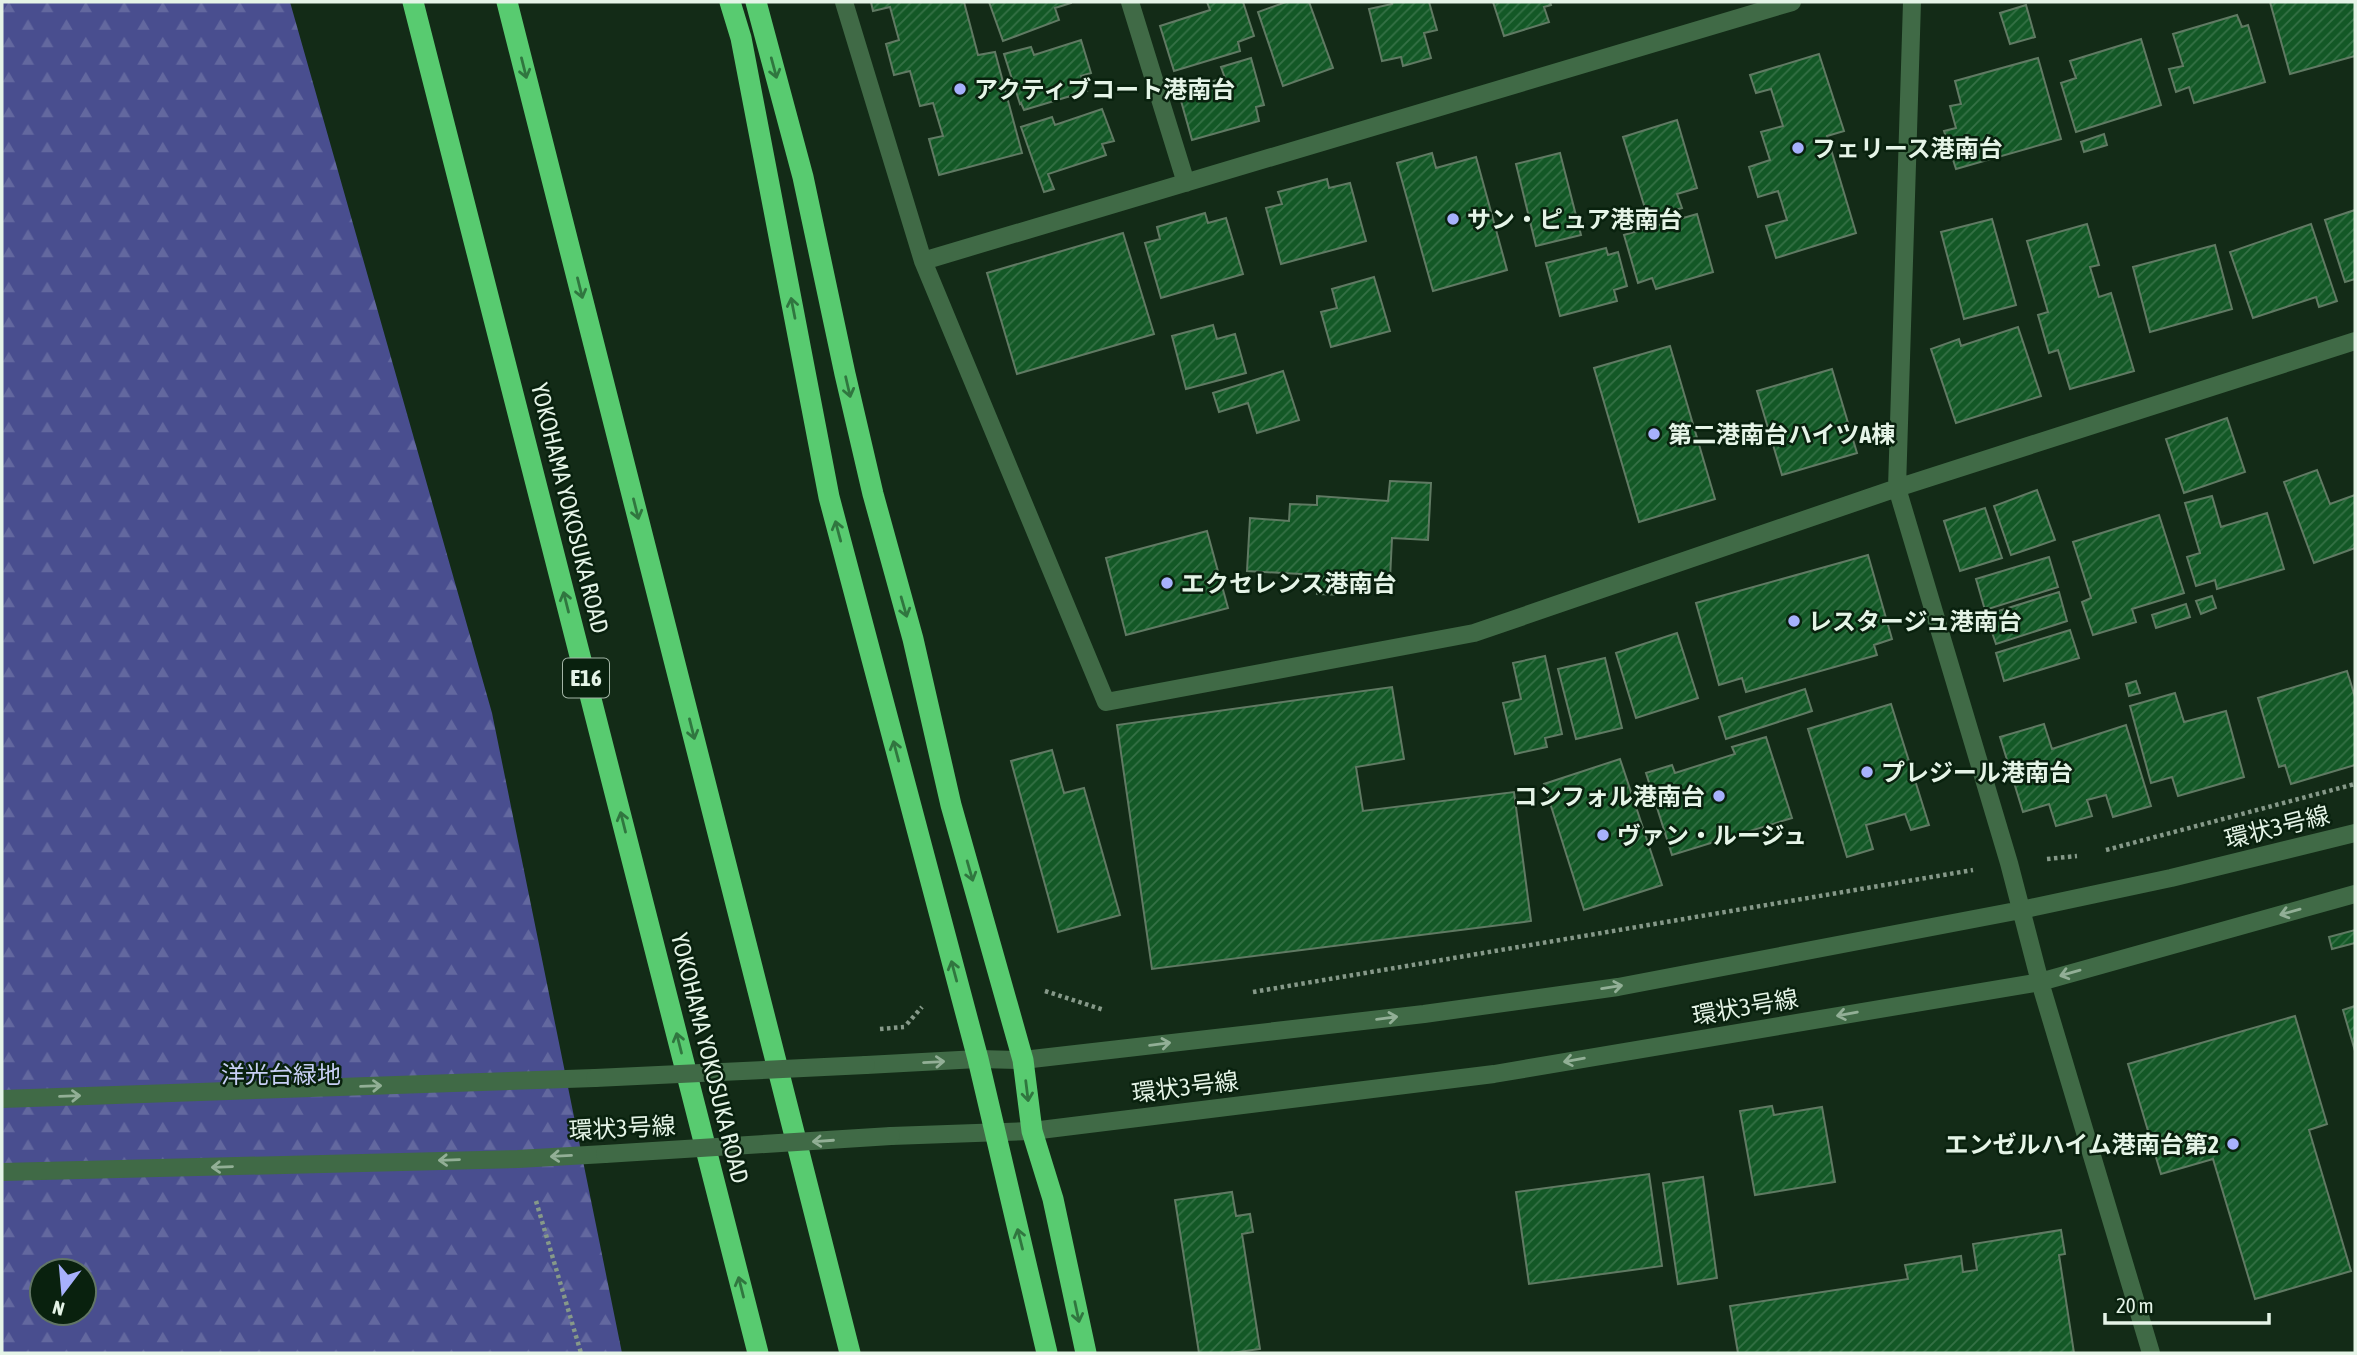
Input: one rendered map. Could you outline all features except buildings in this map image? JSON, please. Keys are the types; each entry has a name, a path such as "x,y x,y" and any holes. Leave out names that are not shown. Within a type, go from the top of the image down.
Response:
{"highway":[{"name":"YOKOHAMA YOKOSUKA ROAD","path":"413,2 758,1353"},
{"path":"507,2 850,1353"},
{"path":"730,2 741,38 829,496 978,1059 1047,1353"},
{"path":"756,2 803,177 873,494 913,639 951,805 1023,1060 1032,1131 1053,1199 1086,1353"}],"street":[{"path":"844,2 923,261 1105,702 1474,633 1897,488 2355,341"},
{"path":"1130,2 1186,183"},
{"path":"923,261 1792,2"},
{"path":"1912,2 1897,488 2151,1353"},
{"name":"環状3号線","path":"2,1099 595,1078 978,1059 1023,1060 1424,1014 1618,987 2021,910 2171,878 2355,833"},
{"name":"環状3号線","path":"2,1172 517,1159 891,1136 1032,1131 1494,1074 2040,982 2355,894"}],"path":[{"path":"2097,852 2355,784"},
{"path":"1241,994 2009,863 2084,855"},
{"path":"1004,991 1044,990 1106,1011"},
{"path":"904,1027 931,997 961,995"},
{"path":"536,1201 581,1353"}],"green space":[{"name":"洋光台緑地","path":"2,2 290,2 492,713 622,1353 2,1353"}],"place":[{"name":"アクティブコート港南台","path":"960,89"},
{"name":"フェリース港南台","path":"1798,148"},
{"name":"サン・ピュア港南台","path":"1453,219"},
{"name":"第二港南台ハイツA棟","path":"1654,434"},
{"name":"エクセレンス港南台","path":"1167,583"},
{"name":"レスタージュ港南台","path":"1794,621"},
{"name":"プレジール港南台","path":"1867,772"},
{"name":"コンフォル港南台","path":"1719,796"},
{"name":"ヴァン・ルージュ","path":"1603,835"},
{"name":"エンゼルハイム港南台第2","path":"2233,1144"}]}
